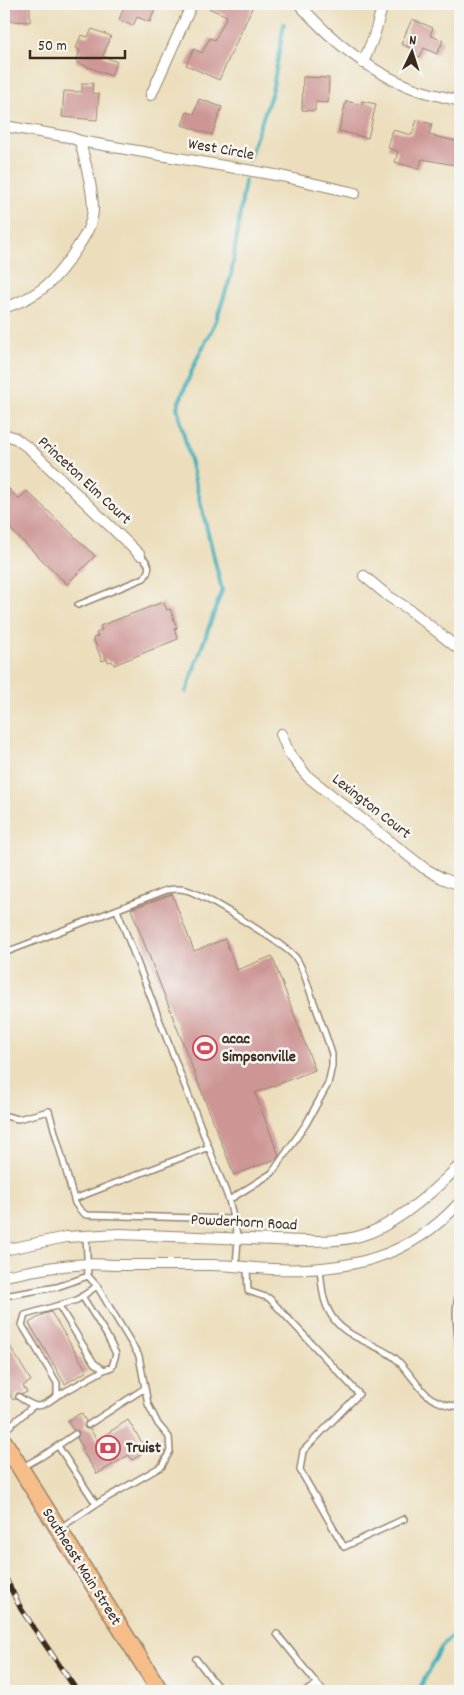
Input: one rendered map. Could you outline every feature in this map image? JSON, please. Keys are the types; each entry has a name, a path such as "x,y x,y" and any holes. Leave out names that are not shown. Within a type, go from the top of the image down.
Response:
{"main road":[{"name":"Southeast Main Street","path":"4,1442 160,1691"}],"street":[{"path":"151,96 192,4"},
{"path":"299,4 338,44 364,63 406,86 460,101"},
{"path":"364,63 383,4"},
{"name":"West Circle","path":"4,126 280,176 355,193"},
{"path":"4,308 35,295 55,279 87,233 92,218 93,204 80,141"},
{"name":"Princeton Elm Court","path":"4,434 15,438 30,449 140,555"},
{"path":"364,576 460,650"},
{"name":"Lexington Court","path":"281,734 289,753 307,776 424,868 460,885"},
{"name":"Powderhorn Road","path":"4,1250 66,1237 119,1234 303,1241 361,1236 386,1224 421,1201 460,1165"},
{"path":"4,1276 31,1270 88,1264 273,1269 320,1268 362,1262 393,1252 408,1244 434,1226 460,1202"}],"lane":[{"path":"78,604 144,578 149,572 150,567 148,562 140,555"},
{"path":"4,953 167,890 178,889 188,890 262,932 291,952 304,974 332,1054 332,1066 328,1084 306,1124 272,1173 229,1200"},
{"path":"116,910 229,1200 248,1291 269,1298 359,1394 303,1452 300,1470 344,1547 404,1519"},
{"path":"4,1109 5,1116 18,1120 49,1112 74,1198 80,1210 86,1215 232,1218"},
{"path":"74,1198 209,1147"},
{"path":"58,1529 96,1504 162,1466 170,1451 169,1437 158,1424 148,1404 139,1356 97,1286 88,1276 86,1236"},
{"path":"320,1268 323,1300 336,1322 353,1336 375,1346 396,1359 430,1397 452,1406 460,1406"},
{"path":"4,1296 57,1287 88,1276"},
{"path":"57,1396 57,1383 22,1325 25,1315 77,1300 97,1286"},
{"path":"460,1291 456,1307 460,1360"},
{"path":"4,1430 33,1406 45,1405 57,1396 112,1367 116,1354 82,1296"},
{"path":"59,1306 94,1363 104,1370"},
{"path":"88,1425 145,1388"},
{"path":"19,1397 33,1406"},
{"path":"20,1469 75,1434"},
{"path":"58,1446 96,1504"},
{"path":"277,1634 323,1691"},
{"path":"196,1659 221,1691"},
{"path":"306,1691 316,1684"}],"building":[{"path":"10,4 30,4 30,22 9,21"},
{"path":"125,4 157,4 150,22 137,17 133,26 119,20"},
{"path":"199,4 248,4 253,6 219,80 186,65 194,49 202,53 210,38 215,40 227,16"},
{"path":"412,19 433,28 430,35 443,41 437,54 424,48 420,57 410,53 412,49 401,44"},
{"path":"92,29 111,36 103,56 117,62 111,76 76,62 80,50 76,48 81,35 88,37"},
{"path":"303,77 329,78 328,103 315,102 315,111 302,110"},
{"path":"82,83 93,83 92,93 99,94 97,120 62,117 64,91 82,92"},
{"path":"199,99 222,107 212,135 182,125 187,112 194,114"},
{"path":"346,101 362,105 362,101 376,104 368,138 339,131"},
{"path":"417,120 432,124 429,135 460,142 460,166 422,159 419,169 395,162 398,151 388,148 393,130 412,135"},
{"path":"4,484 19,499 27,491 95,556 67,584 4,523"},
{"path":"163,602 167,610 170,609 177,628 174,629 178,639 114,665 112,661 108,662 107,659 102,661 93,638 98,636 96,633 102,630 100,626"},
{"path":"172,894 194,951 225,939 237,970 272,956 315,1070 255,1093 279,1156 276,1159 234,1175 131,909"},
{"path":"51,1312 87,1371 65,1384 29,1323"},
{"path":"4,1336 31,1381 23,1386 27,1392 23,1394 17,1393 13,1400 4,1385"},
{"path":"81,1413 86,1421 84,1427 90,1429 97,1440 128,1420 144,1446 139,1449 142,1454 132,1460 129,1455 97,1474 81,1449 83,1448 77,1438 79,1432 73,1430 67,1421"}],"waterway":[{"path":"248,160 272,92 284,24"},
{"path":"186,692 222,590 177,407 195,363 215,323 231,276 245,180"},
{"path":"418,1691 441,1648 460,1627"}],"railway":[{"path":"4,1575 21,1609 77,1691"}],"place":[{"name":"acac Simpsonville","path":"205,1048"},
{"name":"Truist","path":"108,1448"}]}
